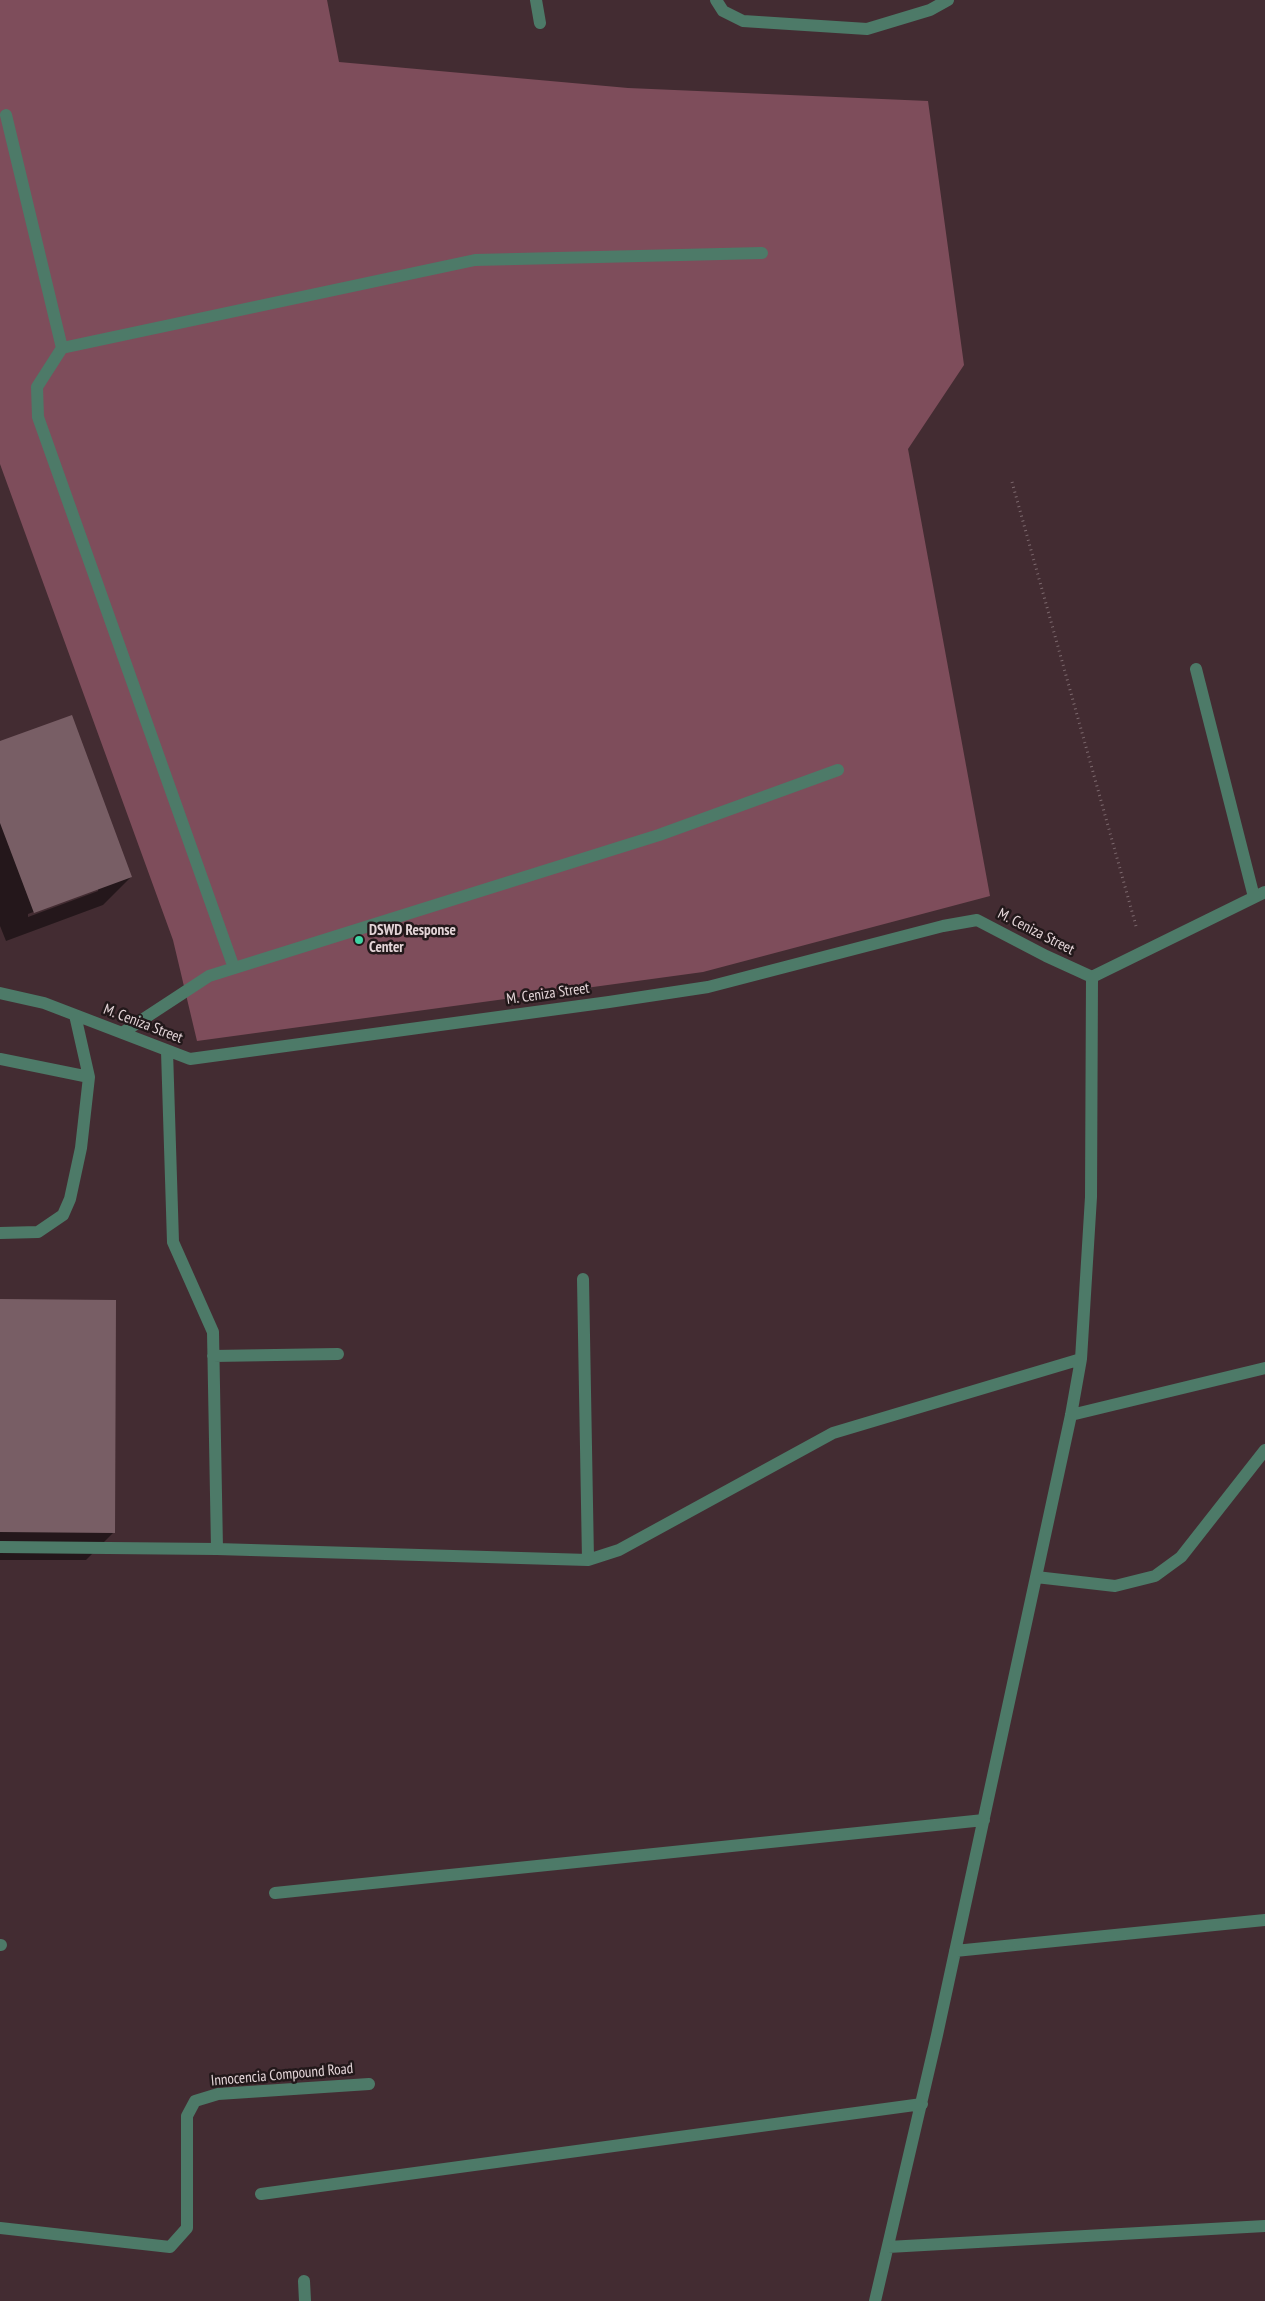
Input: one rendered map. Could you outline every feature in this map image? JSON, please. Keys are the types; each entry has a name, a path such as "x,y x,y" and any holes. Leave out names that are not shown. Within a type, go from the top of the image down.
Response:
{"street":[{"path":"536,0 540,23"},
{"path":"716,0 723,11 743,21 867,30 930,10 948,0"},
{"path":"6,115 62,348"},
{"path":"234,968 38,417 37,387 62,348 475,260 762,253"},
{"path":"875,2301 922,2104 1072,1415 1081,1359 1091,1197 1092,977 1144,953 1260,894 1196,669"},
{"path":"122,1033 209,976 659,835 838,770"},
{"name":"M. Ceniza Street","path":"0,993 44,1003 190,1059 708,987 943,926 977,920 1046,956 1092,977"},
{"path":"0,1233 38,1232 63,1215 70,1199 81,1148 89,1077 76,1015"},
{"path":"167,1050 172,1242 212,1332 217,1549"},
{"path":"0,1059 89,1077"},
{"path":"583,1279 588,1560"},
{"path":"213,1356 338,1354"},
{"path":"0,1547 217,1549 588,1560 619,1550 833,1433 1081,1359"},
{"path":"1072,1415 1265,1368"},
{"path":"1036,1577 1115,1586 1155,1576 1181,1557 1265,1450"},
{"path":"275,1893 984,1820"},
{"path":"955,1951 1265,1920"},
{"name":"Innocencia Compound Road","path":"0,2228 170,2247 187,2228 187,2116 195,2101 218,2094 369,2084"},
{"path":"261,2194 922,2104"},
{"path":"888,2247 1265,2226"},
{"path":"304,2281 305,2301"}],"path":[{"path":"1012,482 1144,953"}],"shaded area":[{"path":"0,0 327,0 339,62 628,88 928,101 964,365 908,449 990,896 703,972 197,1041 173,940 0,464"}],"building":[{"path":"72,715 132,877 34,913 0,823 0,741"},
{"path":"0,1299 116,1300 115,1533 0,1532"}],"place":[{"name":"DSWD Response Center","path":"359,940"}]}
